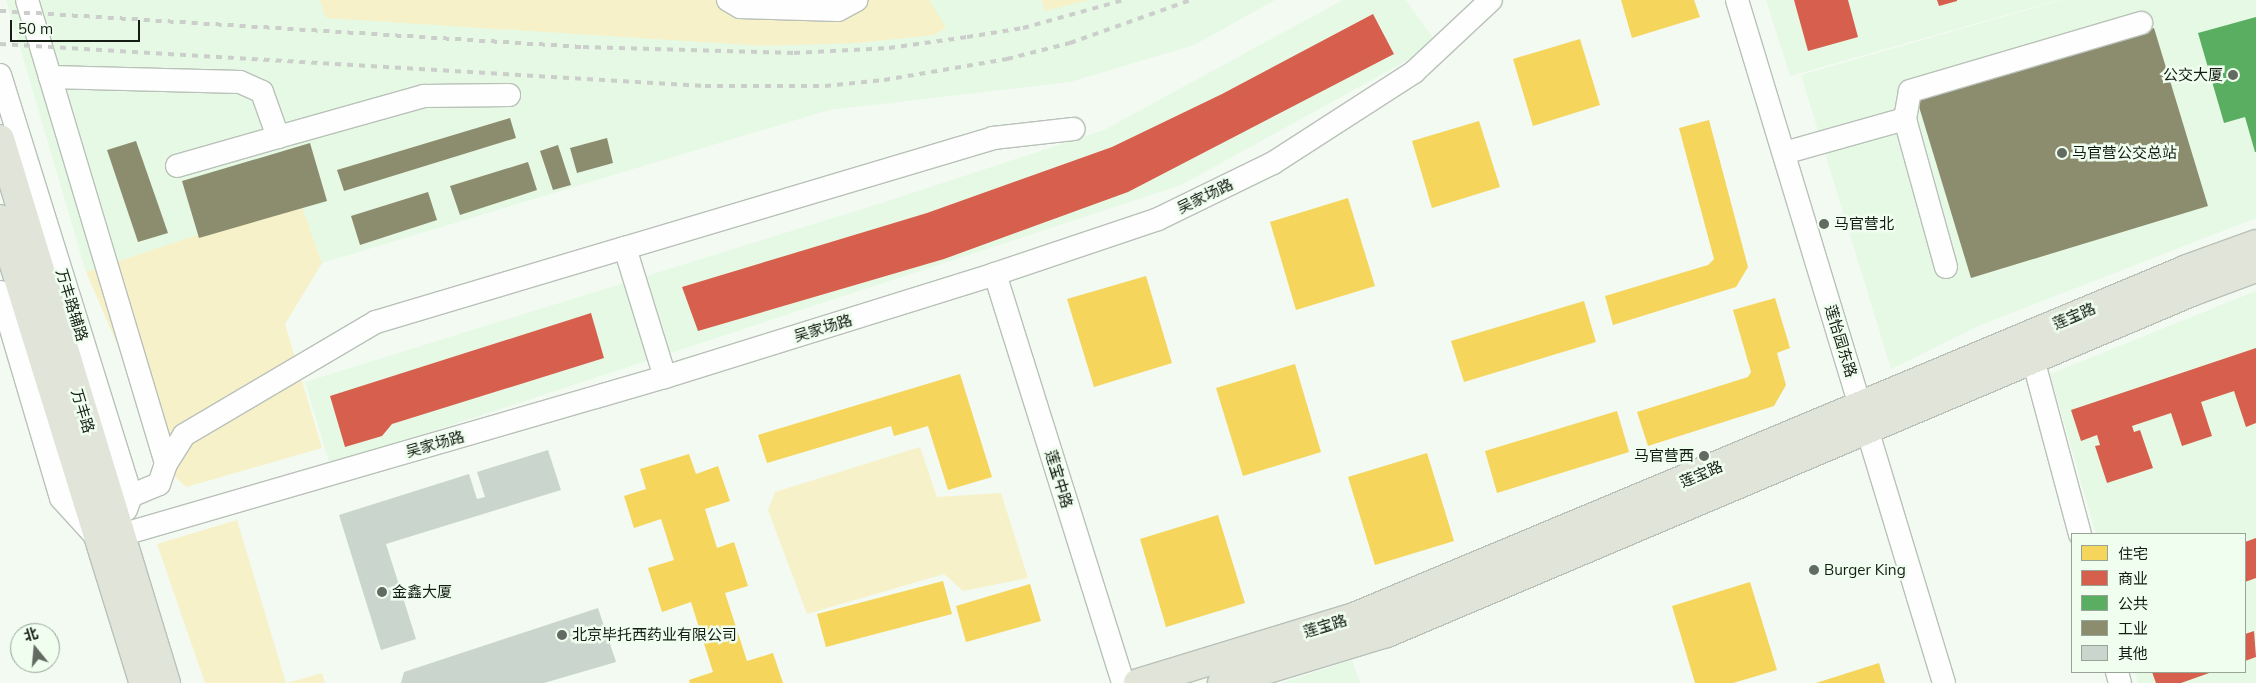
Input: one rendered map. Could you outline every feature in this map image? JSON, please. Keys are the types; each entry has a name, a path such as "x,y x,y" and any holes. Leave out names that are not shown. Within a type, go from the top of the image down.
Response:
{"main road":[{"name":"万丰路","path":"0,138 121,500 110,538 144,683"},
{"name":"万丰路","path":"0,219 110,538 166,683"},
{"name":"莲宝路","path":"1222,683 1387,633 1864,418 2187,269 2256,244"},
{"name":"莲宝路","path":"1138,683 1354,617 1864,418 2033,359 2256,268"}],"street":[{"path":"27,0 166,464"},
{"path":"728,0 740,7 838,10 857,0"},
{"name":"吴家场路","path":"110,538 666,377 995,274 1158,220 1272,163 1414,72 1491,0"},
{"name":"莲怡园东路","path":"1737,0 1944,683"},
{"path":"1946,267 1905,119 1910,91 2141,23"},
{"name":"万丰路辅路","path":"0,75 121,500"},
{"path":"50,77 240,82 262,92 278,137"},
{"path":"177,166 424,96 509,95"},
{"path":"1784,154 1905,119"},
{"path":"121,500 159,484 166,464 184,435 263,386 376,322 993,138 1073,129"},
{"path":"625,248 666,377"},
{"name":"莲宝中路","path":"995,274 1123,683"},
{"path":"0,292 61,498 110,538"},
{"path":"2033,359 2080,533"}],"shaded area":[{"path":"6,0 1275,0 1194,45 1070,82 829,110 322,263 300,202 86,272"},
{"path":"320,0 929,0 946,27 934,35 857,43 765,46 326,18"},
{"path":"1042,0 1089,0 1045,11"},
{"path":"1343,0 1406,0 1437,44 1181,185 330,465 305,382 888,201 1104,130"},
{"path":"1766,0 2059,0 1790,76"},
{"path":"2062,0 2256,0 2256,218 1983,324 1891,369 1801,75"},
{"path":"300,201 322,263 285,324 322,448 186,487 174,476 86,272"},
{"path":"2256,291 2256,683 2138,683 2135,673 2246,673 2246,533 2096,533 2050,374"},
{"path":"920,447 937,497 1001,493 1028,578 963,591 944,574 807,614 768,510 775,492"},
{"path":"237,520 286,683 205,683 157,544"},
{"path":"1352,660 1360,683 1281,683"},
{"path":"322,673 325,683 287,683"}],"building: 住宅":[{"path":"1621,0 1694,0 1700,17 1632,38"},
{"path":"1580,39 1600,105 1533,126 1513,59"},
{"path":"1709,120 1748,267 1736,287 1613,325 1605,296 1708,265 1714,259 1679,128"},
{"path":"1479,121 1500,187 1432,208 1412,141"},
{"path":"1348,198 1375,286 1296,310 1270,222"},
{"path":"1146,276 1172,363 1094,387 1067,299"},
{"path":"1775,298 1790,348 1777,353 1786,385 1774,406 1648,446 1637,412 1748,377 1751,372 1733,310"},
{"path":"1584,301 1596,342 1464,382 1451,341"},
{"path":"1295,364 1321,452 1243,476 1216,388"},
{"path":"960,374 992,477 948,490 928,426 894,436 891,426 767,463 758,435"},
{"path":"1617,411 1629,452 1497,493 1485,451"},
{"path":"1427,453 1454,541 1375,565 1348,477"},
{"path":"689,454 696,474 718,466 730,501 705,509 717,548 734,542 748,586 725,593 747,661 773,653 783,683 690,683 689,680 713,672 691,602 662,612 648,568 674,560 661,519 634,528 624,496 646,489 640,469"},
{"path":"1218,515 1245,603 1166,627 1140,539"},
{"path":"943,581 952,614 826,647 817,614"},
{"path":"1750,582 1777,670 1733,683 1695,683 1672,606"},
{"path":"1030,584 1041,621 966,642 956,606"},
{"path":"1879,663 1885,683 1816,683"}],"building: 商业":[{"path":"1794,0 1848,0 1858,37 1808,51"},
{"path":"1937,0 1957,0 1957,1 1939,6"},
{"path":"1373,14 1394,54 1128,192 944,259 698,331 682,287 927,213 1112,147 1222,94"},
{"path":"591,313 604,358 392,424 382,436 345,447 330,396"},
{"path":"2256,348 2256,423 2246,427 2234,391 2201,402 2212,436 2182,446 2171,413 2132,426 2134,432 2140,430 2153,468 2107,483 2095,446 2100,445 2097,435 2081,441 2071,410"},
{"path":"2256,538 2256,578 2246,582 2246,542"},
{"path":"2254,631 2256,657 2246,661 2246,634"},
{"path":"2152,673 2209,673 2181,683 2156,683"}],"building: 公共":[{"name":"公交大厦","path":"2256,17 2255,152 2245,117 2224,123 2198,33"}],"building: 工业":[{"name":"马官营公交总站","path":"2154,28 2208,206 1971,278 1917,100"},
{"path":"510,118 516,138 344,191 337,170"},
{"path":"607,138 613,163 577,173 570,148"},
{"path":"136,141 168,233 138,242 107,150"},
{"path":"310,143 327,201 199,238 182,181"},
{"path":"558,145 571,185 553,190 540,151"},
{"path":"528,162 537,190 460,215 450,186"},
{"path":"428,192 437,220 360,245 351,216"}],"building: 其他":[{"name":"金鑫大厦","path":"548,450 561,490 386,544 416,639 381,650 339,515 469,474 477,499 485,497 477,472"},
{"name":"北京毕托西药业有限公司","path":"598,608 616,662 544,683 401,683 404,672"}],"railway":[{"path":"0,11 583,47 794,53 889,48 967,37 1023,28 1124,0"},
{"path":"0,44 705,86 825,86 884,80 1007,59 1070,43 1191,0"}],"place":[{"name":"公交大厦","path":"2233,75"},
{"name":"马官营公交总站","path":"2062,153"},
{"name":"马官营北","path":"1824,224"},
{"name":"马官营西","path":"1704,456"},
{"name":"Burger King","path":"1814,570"},
{"name":"金鑫大厦","path":"382,592"},
{"name":"北京毕托西药业有限公司","path":"562,635"}]}
